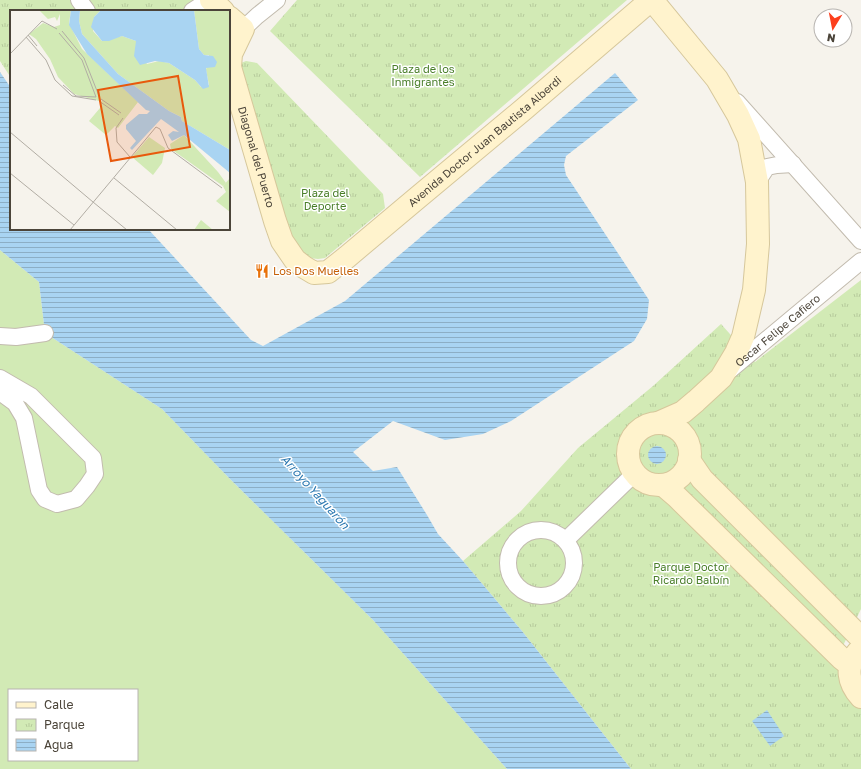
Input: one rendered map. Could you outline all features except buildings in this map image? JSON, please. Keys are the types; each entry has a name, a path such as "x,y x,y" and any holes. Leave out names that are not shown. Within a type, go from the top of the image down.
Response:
{"main road":[{"path":"210,0 222,10"},
{"path":"651,0 717,80 738,115 749,140 757,182 758,244 754,290 743,337 722,378"},
{"name":"Avenida Doctor Juan Bautista Alberdi","path":"314,273 328,272 347,258 651,0"},
{"name":"Diagonal del Puerto","path":"236,23 230,67 275,222 282,241 295,260 304,268 314,273"},
{"name":"Oscar Felipe Cafiero","path":"658,423 683,412 722,378"},
{"name":"Oscar Felipe Cafiero","path":"689,452 686,439 690,415 696,401"},
{"path":"689,452 686,469 680,477 663,485 647,483 640,479 634,474 629,465 629,446 633,437 639,430 648,425 658,423 666,424 680,432 685,438 689,452 702,479 861,637"},
{"path":"663,485 841,658 856,657 849,674 855,691 861,697"}],"street":[{"path":"79,0 86,10"},
{"path":"194,10 210,0"},
{"path":"236,23 257,16 277,0"},
{"path":"717,80 861,241"},
{"path":"757,182 766,167 793,164"},
{"name":"Oscar Felipe Cafiero","path":"722,378 861,261"},
{"path":"0,336 16,337 45,333"},
{"path":"0,378 31,396 92,458 95,474 76,499 57,504 46,499 39,490 24,418 15,403 0,392"},
{"path":"566,540 634,474"},
{"path":"537,529 558,533 566,540 572,550 575,561 573,572 568,583 560,590 549,595 538,596 526,593 517,586 511,577 508,567 508,556 518,538 527,532 537,529"}],"green space":[{"path":"0,0 203,0 212,10 10,10 10,76 0,61"},
{"name":"Plaza de los Inmigrantes","path":"297,0 627,0 420,177 270,31"},
{"name":"Plaza del Deporte","path":"246,61 257,63 383,194 385,208 325,258 310,258 299,253 290,238 238,70 241,63"},
{"path":"0,250 39,282 45,333 162,409 230,479 373,620 507,769 0,769"},
{"name":"Parque Doctor Ricardo Balbín","path":"861,280 861,609 834,664 861,659 861,769 631,769 522,631 463,561 521,511 578,448 653,386 721,324 755,362"}],"water":[{"name":"Arroyo Yaguarón","path":"0,72 10,87 10,230 149,230 251,340 263,346 345,301 615,73 638,100 566,156 564,165 566,175 649,300 647,319 634,341 511,421 483,434 445,440 393,421 353,452 373,471 397,467 438,534 463,561 522,631 631,769 507,769 373,620 230,479 162,409 45,333 39,282 0,250"},
{"path":"657,446 663,449 666,455 663,461 657,464 651,461 648,455 651,449"},
{"path":"767,710 784,736 770,746 752,721"}],"place":[{"name":"Los Dos Muelles","path":"262,271"}]}
